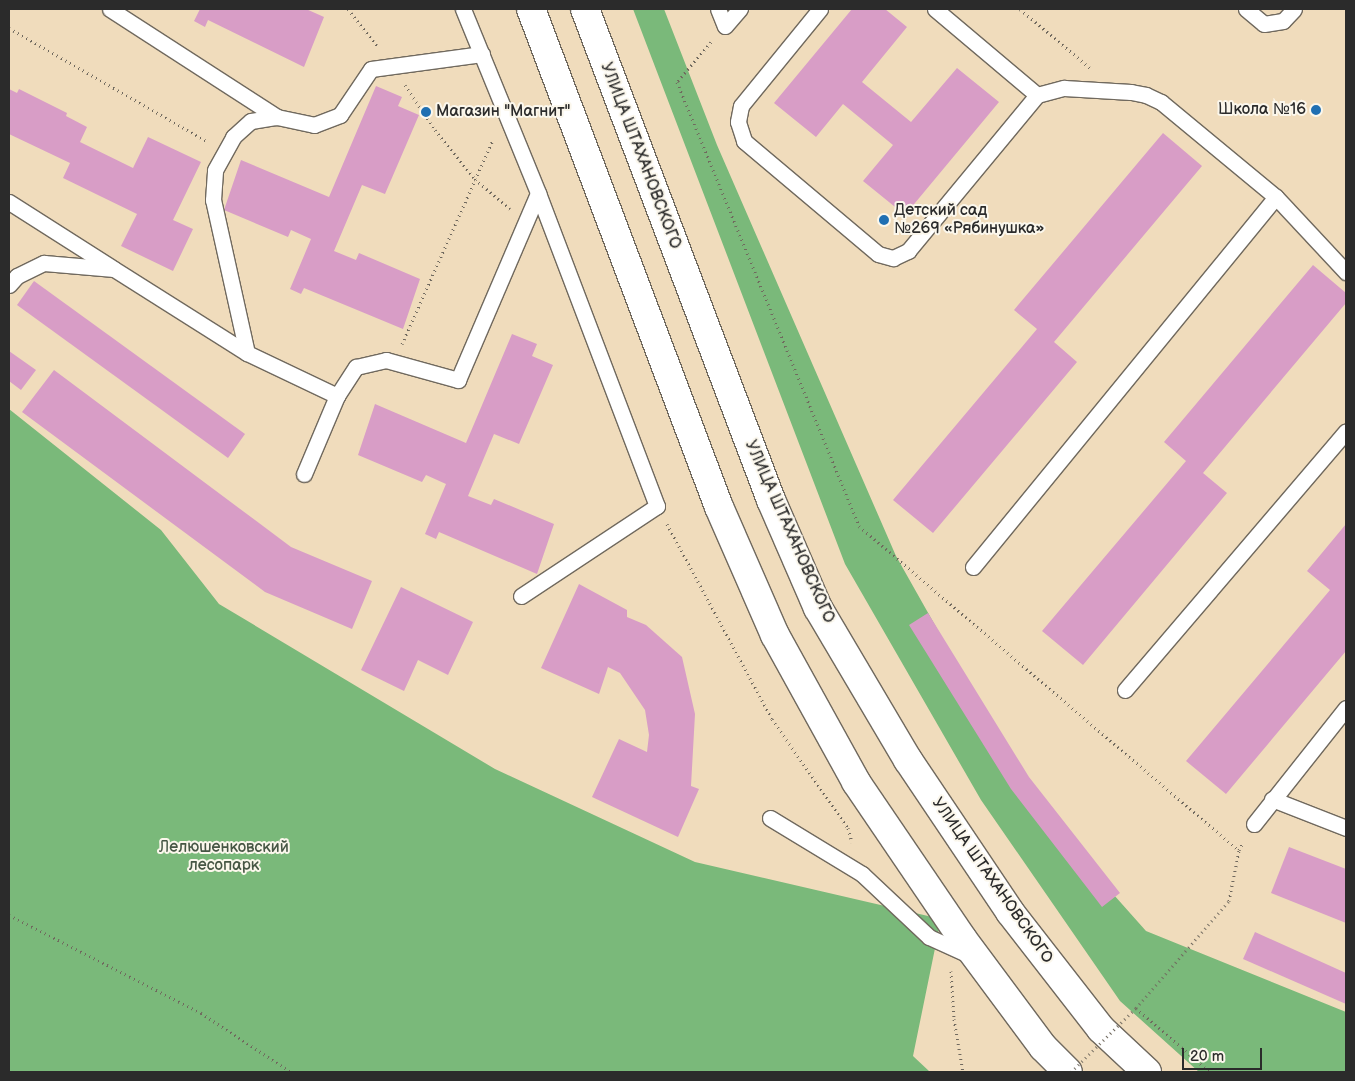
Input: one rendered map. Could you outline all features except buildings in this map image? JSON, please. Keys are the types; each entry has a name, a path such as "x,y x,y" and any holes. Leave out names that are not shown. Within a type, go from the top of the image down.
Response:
{"main road":[{"path":"531,9 719,507 775,635 856,782 977,958 1043,1047 1069,1072"},
{"name":"УЛИЦА ШТАХАНОВСКОГО","path":"584,9 771,500 818,608 908,760 1010,912 1101,1029 1147,1072"}],"lane":[{"path":"110,9 277,117 314,125 340,115 371,69 482,54"},
{"path":"463,9 538,193 657,506 520,596"},
{"path":"718,9 726,26 740,9"},
{"path":"820,9 741,106 738,122 744,141 878,254 893,258 908,251 1037,95 1064,88 1146,95 1161,102 1276,197 1346,272"},
{"path":"935,9 1037,95"},
{"path":"1246,9 1264,24 1283,21 1294,9"},
{"path":"247,353 213,200 214,170 233,137 251,121 277,117"},
{"path":"304,474 337,396 356,367 386,360 458,380 538,193"},
{"path":"973,567 1276,197"},
{"path":"9,202 247,353 337,396"},
{"path":"9,285 17,276 44,263 114,269"},
{"path":"1125,690 1346,431"},
{"path":"1254,824 1346,708"},
{"path":"1272,799 1345,827"},
{"path":"770,818 862,874 929,937 977,958"}],"path":[{"path":"348,9 392,66 435,130 475,179 525,223"},
{"path":"1020,9 1118,92"},
{"path":"726,26 677,82 858,526 1239,850"},
{"path":"9,28 224,152"},
{"path":"394,362 505,112"},
{"path":"657,506 772,719 848,828 862,874"},
{"path":"1069,1072 1136,1008 1229,900 1239,850 1254,824"},
{"path":"9,914 201,1013 291,1072"},
{"path":"951,965 954,1019 963,1072"},
{"path":"1136,1008 1210,1072"}],"green space":[{"path":"633,9 664,9 717,145 896,556 1041,813 1146,931 1346,1012 1346,1072 1199,1072 1120,1001 981,800 845,564"},
{"name":"Лелюшенковский лесопарк","path":"9,409 161,530 219,604 495,769 695,862 941,919 913,1056 930,1072 9,1072"}],"place":[{"name":"Школа №16","path":"1316,110"},
{"name":"Магазин \"Магнит\"","path":"426,112"},
{"name":"Детский сад №269 «Рябинушка»","path":"884,220"}]}
